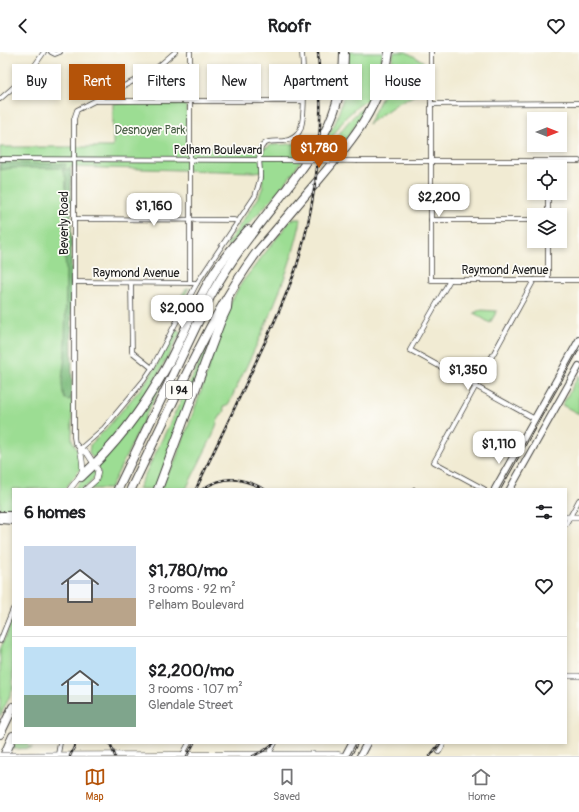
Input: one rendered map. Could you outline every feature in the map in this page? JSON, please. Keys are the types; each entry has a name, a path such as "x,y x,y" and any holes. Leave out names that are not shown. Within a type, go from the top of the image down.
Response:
{"highway":[{"name":"I 94","path":"118,488 210,296 226,268 312,154 325,134 338,98 343,74 344,52"},
{"name":"I 94","path":"131,488 206,333 229,292 257,252 348,145 364,122 379,92 389,55"},
{"path":"81,477 119,439 158,382 202,293 215,271 252,226 263,219"},
{"path":"160,484 227,308 229,292"},
{"path":"0,734 12,709"},
{"path":"4,756 12,738"}],"main road":[{"path":"496,488 579,340"},
{"path":"511,488 579,366"},
{"path":"0,515 12,515"},
{"path":"0,520 12,521"},
{"path":"345,756 351,744"},
{"path":"360,756 366,744"}],"street":[{"path":"0,99 25,77 44,52"},
{"path":"51,52 56,54 60,52"},
{"name":"Beverly Road","path":"80,449 75,443 74,437 75,114 78,110 94,101 154,71 175,52"},
{"path":"190,52 190,283"},
{"path":"80,449 112,418 136,390 152,368 197,283 255,196 260,180 261,150 265,144 270,142 286,141 297,134 302,125 302,52"},
{"path":"431,52 431,220 527,220"},
{"path":"94,101 303,101"},
{"path":"431,102 579,103"},
{"name":"Pelham Boulevard","path":"0,159 527,161"},
{"name":"Pelham Boulevard","path":"567,161 579,161"},
{"path":"74,219 190,219 234,220 238,222"},
{"name":"Raymond Avenue","path":"431,220 431,280 579,280"},
{"path":"548,248 548,280"},
{"path":"450,280 410,350 535,419"},
{"path":"482,488 434,462 534,280"},
{"name":"Raymond Avenue","path":"74,282 197,283"},
{"path":"131,283 132,352 152,368"},
{"path":"80,449 87,453 98,470 95,482 87,488"},
{"path":"71,488 81,477 83,469 80,449"},
{"path":"568,517 579,500"},
{"path":"568,517 579,517"},
{"path":"0,641 12,611"},
{"path":"567,676 579,676"},
{"path":"58,754 60,744"},
{"path":"183,754 188,744"},
{"path":"269,754 274,744"},
{"path":"440,752 444,744"},
{"path":"0,755 336,754 345,756"}],"green space":[{"path":"349,52 383,52 380,64 370,64 370,98 358,106 345,118 320,154 324,142 335,123 342,100 362,100 362,64 348,64"},
{"path":"394,52 406,52 423,61 423,64 391,64"},
{"path":"380,100 404,100 398,103 368,124"},
{"name":"Desnoyer Park","path":"113,103 184,104 187,108 187,148 267,148 271,145 309,143 295,170 285,183 229,246 226,245 259,197 263,186 263,171 70,167 72,440 81,458 81,468 66,488 12,488 12,511 0,511 0,147 113,147"},
{"path":"366,106 352,131 334,155 326,155 348,122"},
{"path":"0,163 66,164 65,168 12,168 0,170"},
{"path":"71,169 72,392 70,400 65,399 62,388 65,355 66,268 64,249 66,178 62,170"},
{"path":"294,219 301,219 287,271 270,315 230,401 227,406 223,407 224,411 218,420 213,435 186,488 160,488 174,464 203,386 224,316 240,285 290,221"},
{"path":"187,288 189,288 179,306 175,304"},
{"path":"480,310 497,311 490,323 474,313"},
{"path":"216,328 156,488 138,488"},
{"path":"176,329 181,332 148,393 99,457 92,457 89,452 90,445 106,429 142,387 156,367"},
{"path":"166,375 110,488 90,488 99,478 100,472 97,464"},
{"path":"579,375 579,414 562,405"},
{"path":"94,467 96,473 93,480 85,487 75,488"},
{"path":"12,620 12,691 0,717 0,650"},
{"path":"14,744 28,744 29,747 32,747 32,748 12,749"}],"tram line":[{"path":"502,488 579,350"},
{"path":"351,756 357,744"}],"railway":[{"path":"196,488 275,322 297,265 310,213 318,160 320,133 320,79 318,52"},
{"path":"205,488 218,481 233,479 248,482 262,488"},
{"path":"70,756 76,744"},
{"path":"110,744 115,756"},
{"path":"187,756 193,744"},
{"path":"253,756 273,744"},
{"path":"430,756 439,744"}]}
